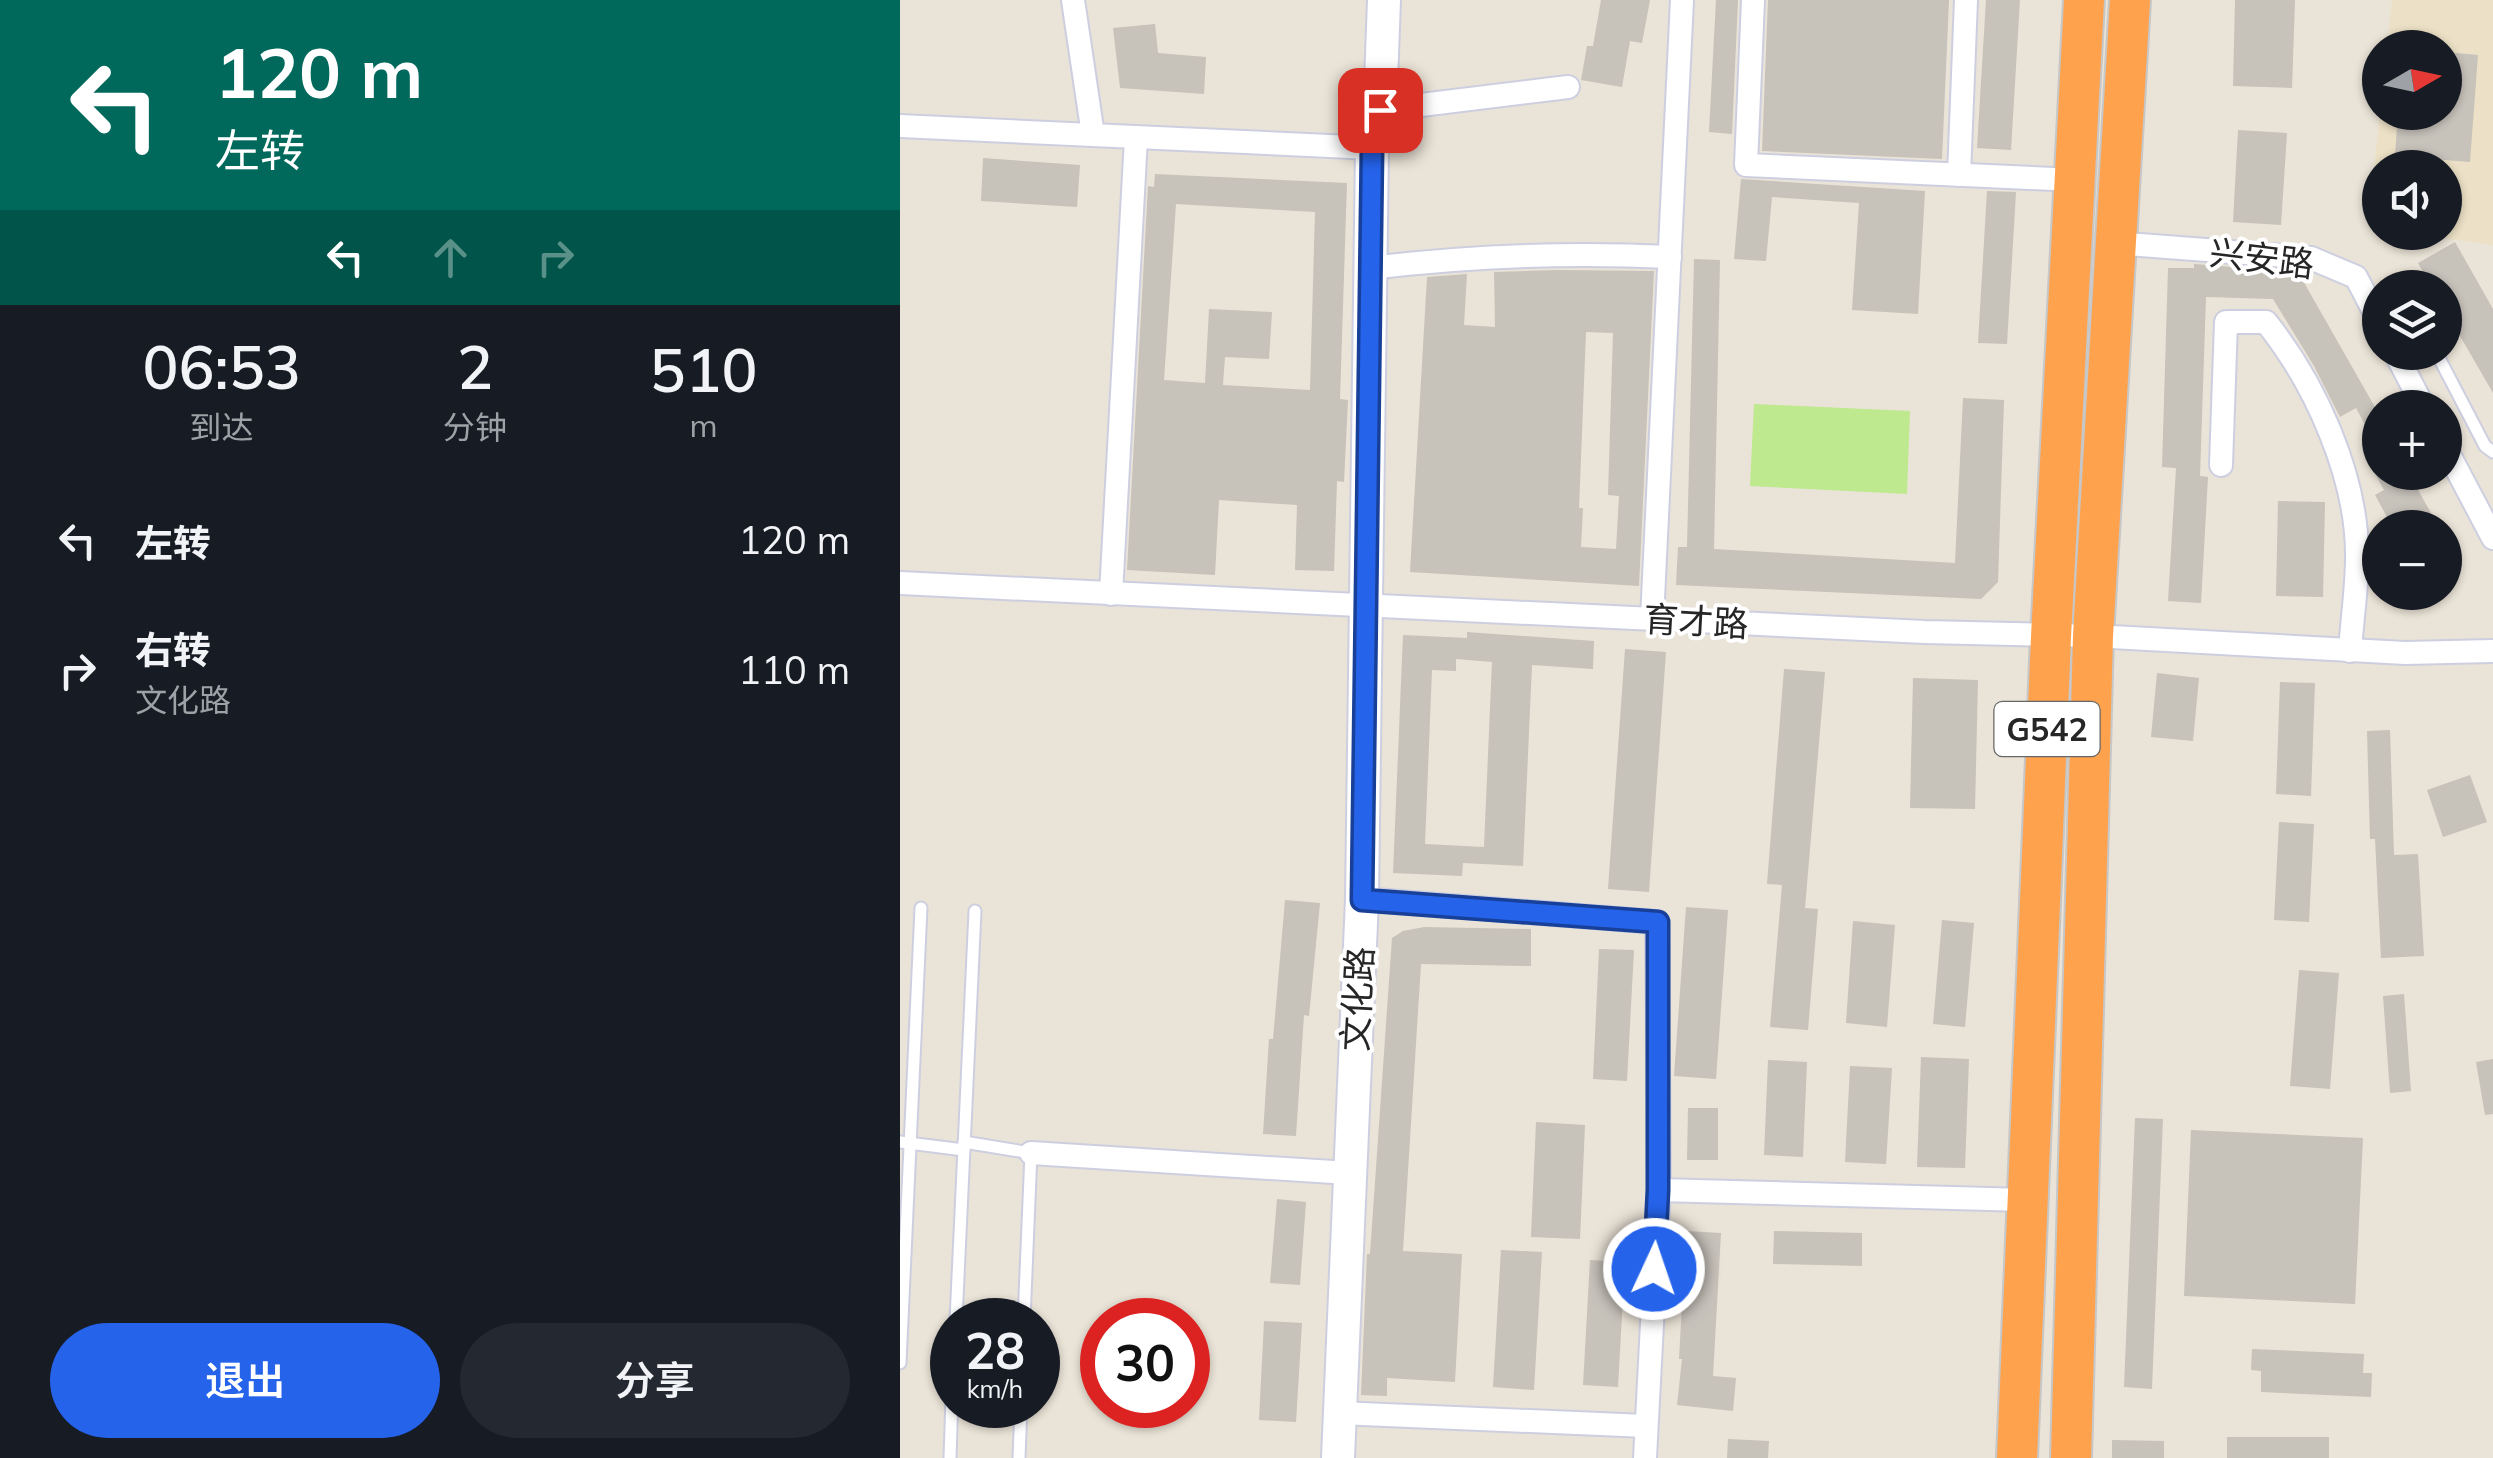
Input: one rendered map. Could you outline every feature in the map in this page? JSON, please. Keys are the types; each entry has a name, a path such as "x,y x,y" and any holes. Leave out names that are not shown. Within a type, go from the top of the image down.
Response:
{"highway":[{"name":"G542","path":"2017,1458 2051,636 2084,0"},
{"name":"G542","path":"2071,1458 2094,636 2130,0"}],"street":[{"path":"1073,0 1093,135"},
{"name":"文化路","path":"1338,1458 1362,900 1372,148 1380,110 1384,0"},
{"path":"1652,618 1682,0"},
{"path":"1753,0 1746,165 2075,180"},
{"path":"1959,175 1966,0"},
{"path":"1380,110 1568,87"},
{"path":"900,126 1372,148"},
{"path":"1111,594 1136,138"},
{"name":"兴安路","path":"2114,243 2311,258 2362,283"},
{"path":"1370,268 1556,253 1670,257"},
{"path":"2221,465 2226,322 2266,322 2319,404 2346,481 2358,555 2350,651"},
{"path":"2462,479 2493,538"},
{"name":"育才路","path":"900,583 2094,636 2406,654 2493,651"},
{"path":"1362,900 1658,922 1658,1190 1644,1458"},
{"path":"1030,1152 1349,1173"},
{"path":"1658,1190 2026,1200"},
{"path":"1340,1413 1646,1426"}],"lane":[{"path":"2445,370 2485,446 2493,452"},
{"path":"900,1362 905,1143 921,908"},
{"path":"957,1298 976,911"},
{"path":"905,1143 1030,1152 1025,1298"},
{"path":"950,1458 951,1428"},
{"path":"1020,1458 1021,1428"}],"shaded area":[{"path":"2392,0 2493,0 2493,245 2462,241 2462,150 2376,150 2378,130 2462,130 2462,30 2389,30"}],"green space":[{"path":"1754,404 1910,411 1907,494 1750,486"}],"building":[{"path":"1601,0 1650,0 1642,43 1630,41 1622,87 1581,80 1587,46 1593,46"},
{"path":"1716,0 1738,0 1732,134 1709,132"},
{"path":"1768,0 1949,0 1942,159 1762,151"},
{"path":"1986,0 2020,0 2011,150 1977,148"},
{"path":"2235,0 2295,0 2292,88 2233,86"},
{"path":"1155,24 1158,53 1206,57 1204,94 1120,88 1113,28"},
{"path":"2462,54 2478,55 2470,162 2462,161 2462,150 2395,150 2397,130 2462,130"},
{"path":"2238,130 2287,133 2281,225 2233,222"},
{"path":"983,158 1080,165 1077,207 981,201"},
{"path":"1155,174 1347,183 1340,399 1348,400 1344,482 1337,481 1334,571 1295,570 1297,505 1219,500 1215,575 1127,570 1148,186 1154,187","holes":["1176,204 1315,212 1310,390 1223,385 1225,357 1269,359 1272,312 1209,309 1205,383 1164,380"]},
{"path":"1741,179 1925,191 1918,314 1852,310 1859,203 1772,197 1766,261 1734,259"},
{"path":"1987,191 2016,192 2007,344 1978,343"},
{"path":"2441,250 2460,250 2493,309 2493,393 2462,339 2462,270 2422,270 2418,263"},
{"path":"1694,259 1720,260 1714,549 1955,563 1963,398 2004,400 1998,582 1981,599 1676,585 1678,547 1687,547"},
{"path":"2194,264 2298,272 2365,390 2362,390 2362,419 2356,408 2340,417 2273,299 2206,297 2200,476 2208,477 2201,603 2168,601 2176,468 2162,467 2168,268 2194,268"},
{"path":"1654,271 1639,586 1410,572 1427,277 1467,274 1464,325 1495,327 1494,272","holes":["1586,332 1613,333 1608,495 1619,496 1616,549 1581,547"]},
{"path":"2384,490 2418,490 2429,510 2383,510 2375,495"},
{"path":"2278,501 2325,502 2323,597 2276,596"},
{"path":"1467,632 1594,641 1593,669 1532,665 1523,866 1463,863 1462,876 1393,873 1403,635 1467,638","holes":["1456,659 1492,662 1484,847 1425,844 1432,670 1456,671"]},
{"path":"1625,649 1666,652 1649,892 1608,889"},
{"path":"1784,669 1825,672 1805,908 1818,909 1808,1030 1770,1027 1782,885 1767,884"},
{"path":"2157,673 2199,678 2193,741 2151,737"},
{"path":"1913,678 1978,680 1975,809 1910,808"},
{"path":"2280,682 2315,683 2311,796 2276,794"},
{"path":"2390,730 2394,855 2418,854 2424,956 2381,958 2375,839 2370,839 2367,731"},
{"path":"2470,775 2487,822 2443,837 2427,790"},
{"path":"2279,822 2314,824 2309,922 2274,920"},
{"path":"1285,900 1320,903 1309,1016 1304,1015 1296,1136 1263,1134"},
{"path":"1686,907 1728,910 1716,1079 1674,1076"},
{"path":"1942,920 1974,923 1965,1027 1933,1024"},
{"path":"1853,921 1895,925 1887,1027 1846,1023"},
{"path":"1424,927 1531,929 1531,966 1421,964 1403,1251 1462,1254 1455,1382 1387,1378 1387,1396 1361,1395 1367,1254 1392,938 1403,931"},
{"path":"1599,949 1634,950 1627,1081 1593,1079"},
{"path":"2299,970 2339,973 2330,1089 2290,1086"},
{"path":"2404,994 2411,1091 2390,1093 2383,996"},
{"path":"1921,1057 1969,1059 1965,1168 1917,1167"},
{"path":"2493,1059 2493,1114 2485,1115 2476,1062"},
{"path":"1768,1060 1807,1062 1803,1157 1764,1155"},
{"path":"1850,1066 1892,1068 1886,1164 1845,1162"},
{"path":"1688,1108 1718,1108 1718,1160 1687,1160"},
{"path":"2135,1118 2163,1119 2152,1389 2124,1387"},
{"path":"1536,1122 1585,1125 1580,1239 1531,1237"},
{"path":"2191,1130 2363,1138 2355,1304 2184,1296"},
{"path":"1277,1199 1306,1202 1300,1285 1270,1283"},
{"path":"1686,1231 1721,1233 1713,1376 1736,1378 1733,1411 1677,1405"},
{"path":"1774,1231 1862,1233 1862,1266 1773,1264"},
{"path":"1501,1250 1542,1252 1534,1390 1493,1387"},
{"path":"1590,1260 1625,1262 1618,1387 1583,1385"},
{"path":"1264,1321 1302,1323 1296,1422 1259,1420"},
{"path":"2252,1349 2364,1354 2363,1373 2372,1373 2371,1397 2261,1392 2261,1371 2251,1370"},
{"path":"2227,1437 2329,1437 2329,1458 2227,1458"},
{"path":"1728,1439 1769,1441 1768,1458 1727,1458"},
{"path":"2112,1440 2164,1441 2164,1458 2112,1458"}],"route":[{"path":"1380,110 1372,148 1362,900 1658,922 1658,1190 1654,1269"}]}
